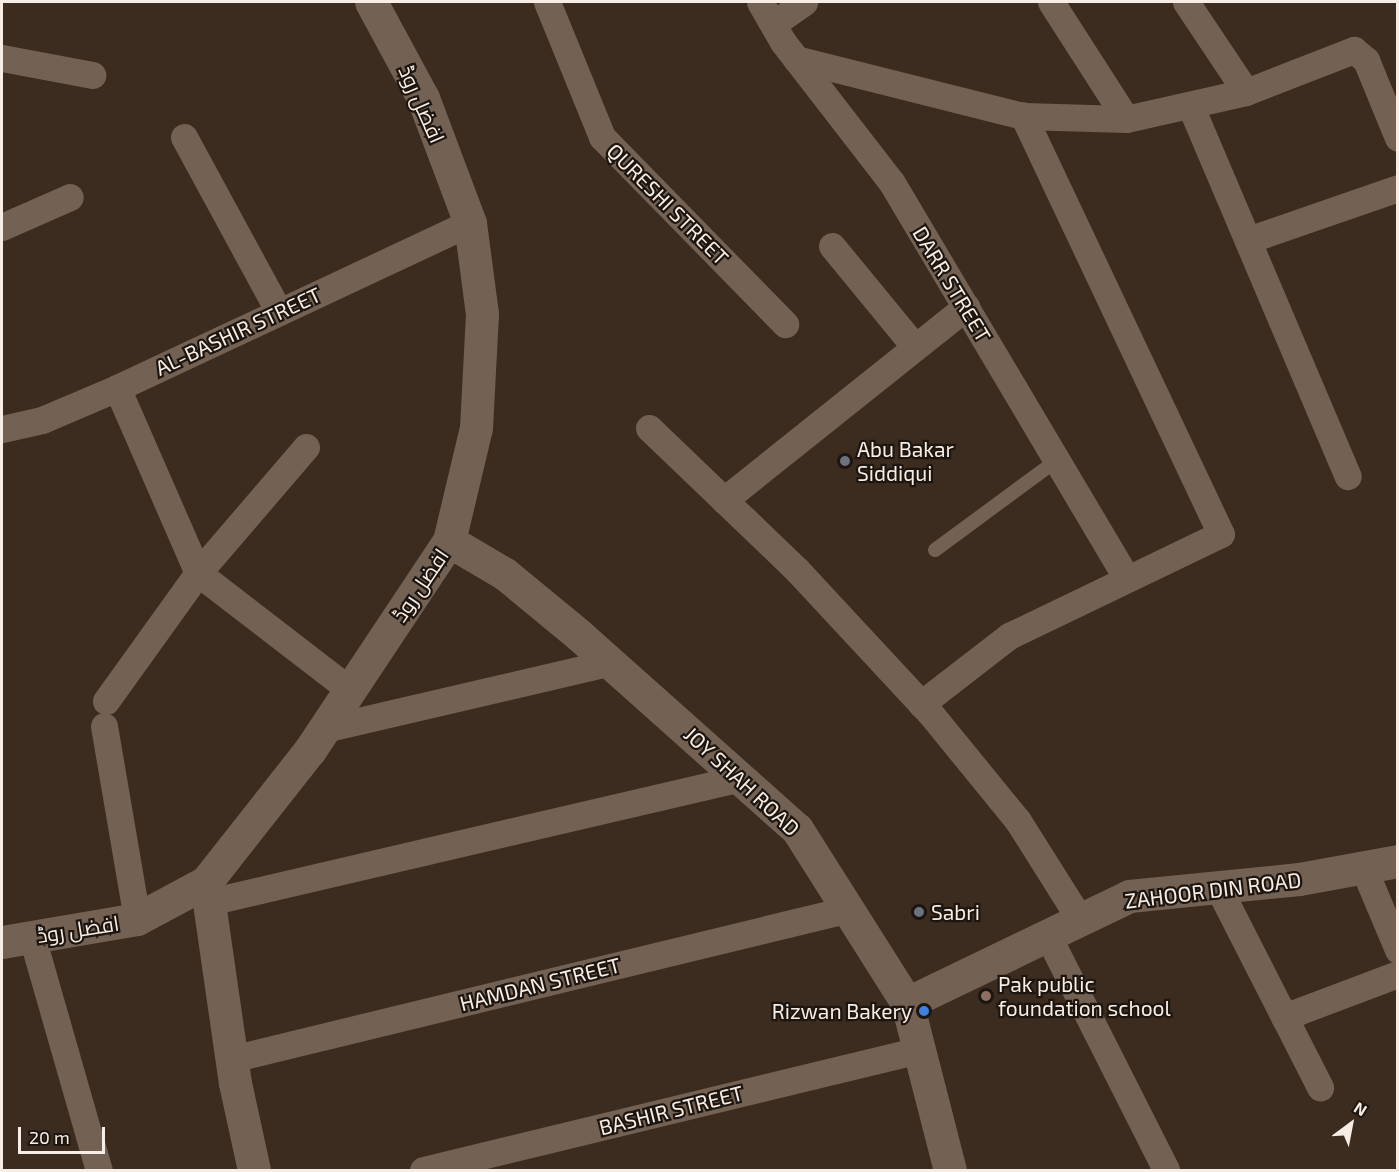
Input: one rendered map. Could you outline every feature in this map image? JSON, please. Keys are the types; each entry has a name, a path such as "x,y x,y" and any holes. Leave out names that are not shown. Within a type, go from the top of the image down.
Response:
{"street":[{"name":"افضل روڈ","path":"17,939 137,919 208,892 324,729 449,541 476,428 482,314 470,223 423,98 371,2"},
{"name":"QURESHI STREET","path":"547,2 602,137 786,324"},
{"path":"766,13 804,2"},
{"path":"1052,2 1126,119"},
{"path":"1186,2 1246,92"},
{"name":"DARR STREET","path":"766,13 796,59 892,183 1127,578"},
{"path":"796,59 1023,116 1126,119 1191,107 1246,92 1354,50 1366,60 1398,138"},
{"path":"2,58 92,75"},
{"path":"1191,107 1348,476"},
{"path":"921,704 1009,636 1221,534 1023,116"},
{"path":"184,137 279,312"},
{"path":"1248,240 1398,188"},
{"path":"2,227 69,197"},
{"name":"AL-BASHIR STREET","path":"2,429 42,420 117,387 470,223"},
{"path":"832,246 915,347"},
{"path":"724,500 966,307"},
{"path":"117,387 198,573 350,690"},
{"path":"649,428 724,500 921,704 1018,820 1079,918"},
{"path":"137,919 105,713 198,573 306,447"},
{"name":"JOY SHAH ROAD","path":"449,541 505,574 611,662 797,829 907,1003 950,1170"},
{"path":"324,729 611,662"},
{"path":"254,1170 231,1059 208,892 741,778"},
{"name":"ZAHOOR DIN ROAD","path":"907,1003 1048,936 1079,918 1130,896 1364,869 1398,861"},
{"path":"1364,869 1398,950"},
{"path":"1218,887 1320,1087"},
{"name":"HAMDAN STREET","path":"231,1059 849,909"},
{"path":"1048,936 1166,1170"},
{"path":"17,939 99,1170"},
{"path":"1284,1017 1398,974"},
{"name":"BASHIR STREET","path":"423,1170 919,1050"}],"lane":[{"path":"934,550 1057,460"}],"place":[{"name":"Abu Bakar Siddiqui","path":"845,461"},
{"name":"Sabri","path":"919,912"},
{"name":"Pak public foundation school","path":"986,996"},
{"name":"Rizwan Bakery","path":"924,1011"}]}
